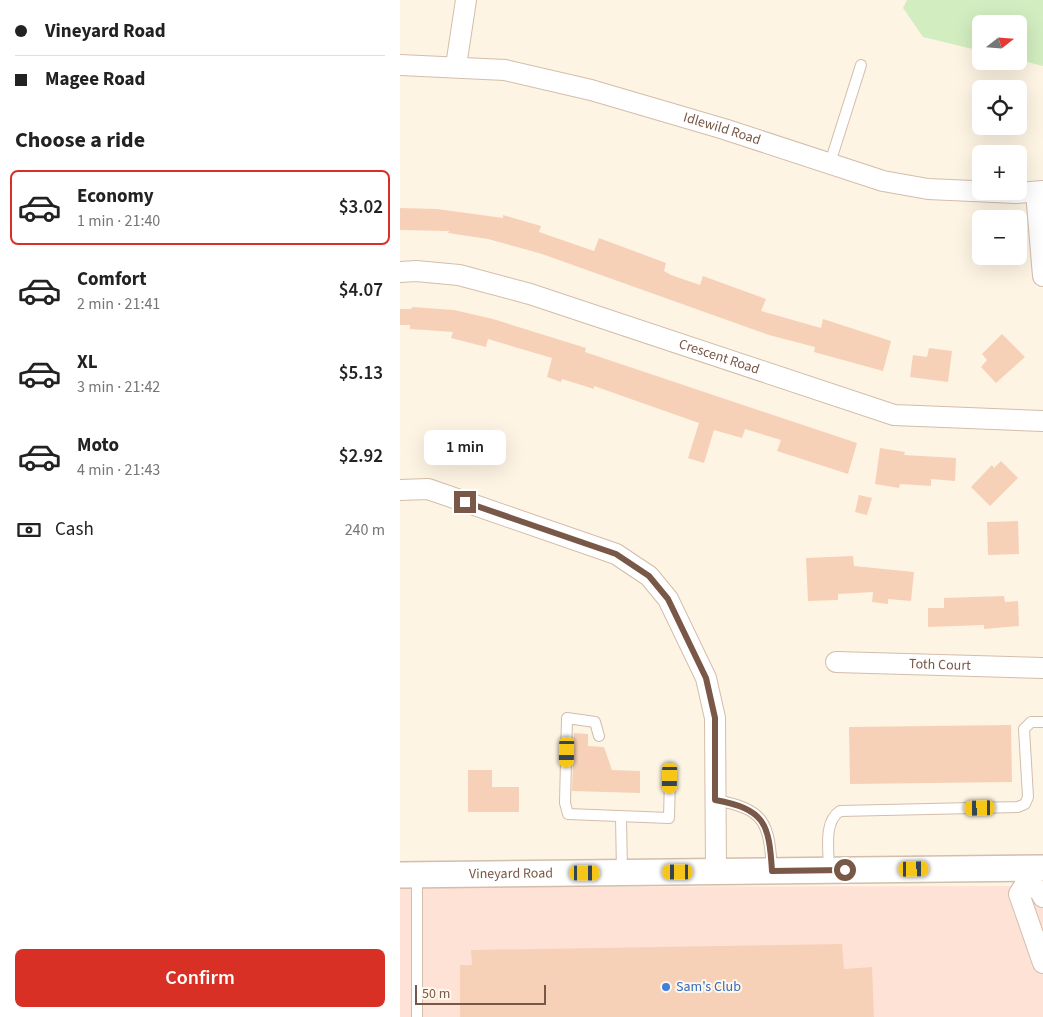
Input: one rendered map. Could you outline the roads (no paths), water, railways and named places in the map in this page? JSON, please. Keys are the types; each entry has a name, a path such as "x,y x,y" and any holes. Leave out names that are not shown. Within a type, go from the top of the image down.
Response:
{"street":[{"path":"456,66 466,0"},
{"name":"Idlewild Road","path":"400,65 456,66 505,70 591,90 830,162 883,181 928,189 1039,191"},
{"path":"1039,191 1043,276"},
{"name":"Crescent Road","path":"400,272 416,271 459,275 530,294 894,415 1043,421"},
{"path":"400,490 428,489 588,544 616,554 649,576 668,599 706,678 715,718 716,871"},
{"name":"Toth Court","path":"836,662 1043,668"},
{"name":"Vineyard Road","path":"409,874 828,870 1031,873"},
{"path":"1031,873 1043,897"},
{"path":"1031,873 1019,894 1043,963"}],"lane":[{"path":"830,162 861,65"},
{"path":"599,736 594,722 567,718 566,803 568,814 669,818 670,778"},
{"path":"828,870 829,823 833,815 840,811 1018,807 1025,804 1028,797 1024,729 1031,722 1043,722"},
{"path":"715,800 741,805 761,817 770,842 772,871"},
{"path":"621,817 622,872"},
{"path":"409,874 417,1017"}],"place":[{"name":"Sam's Club","path":"666,987"}]}
